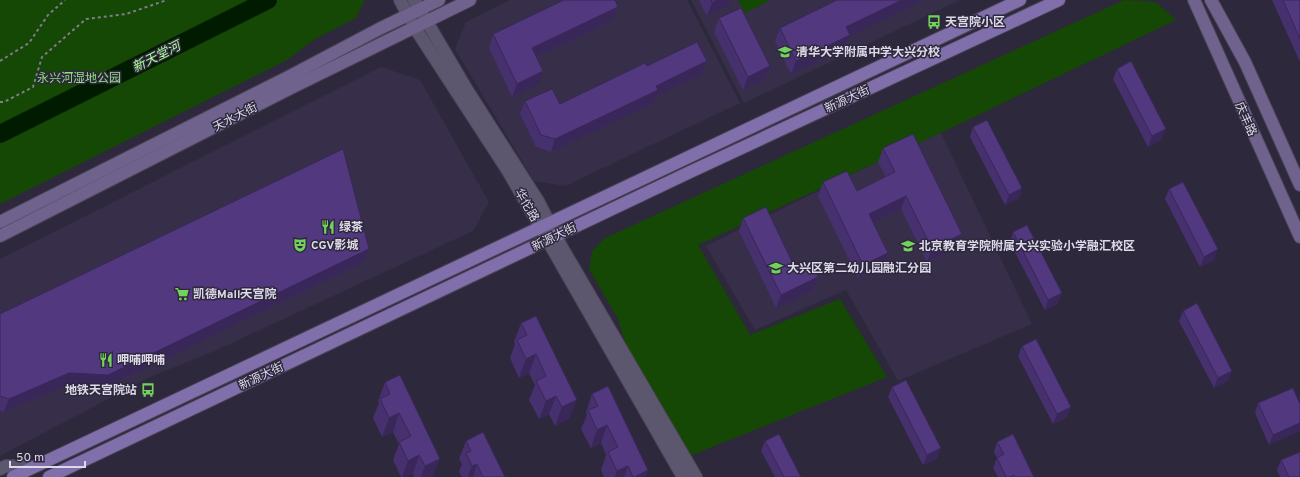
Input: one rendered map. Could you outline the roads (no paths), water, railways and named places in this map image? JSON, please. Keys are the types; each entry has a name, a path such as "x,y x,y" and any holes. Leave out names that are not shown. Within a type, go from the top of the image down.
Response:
{"main road":[{"name":"天水大街","path":"0,222 408,15 417,5 439,0"},
{"name":"天水大街","path":"0,236 291,88 470,0"},
{"name":"新源大街","path":"13,477 1020,0"},
{"name":"新源大街","path":"49,477 552,238 1059,0"},
{"name":"庆丰路","path":"1194,0 1300,237"},
{"name":"庆丰路","path":"1211,0 1244,62 1300,185"}],"street":[{"name":"华佗路","path":"400,0 415,28 545,225 683,477"},
{"name":"华佗路","path":"417,5 467,90 534,195 545,225"},
{"name":"华佗路","path":"552,238 696,477"},
{"path":"0,469 6,466 33,467"}],"waterway":[{"name":"新天堂河","path":"0,134 268,0"}],"place":[{"name":"天宫院小区","path":"934,22"},
{"name":"清华大学附属中学大兴分校","path":"785,52"},
{"name":"绿茶","path":"328,227"},
{"name":"CGV影城","path":"300,245"},
{"name":"北京教育学院附属大兴实验小学融汇校区","path":"908,246"},
{"name":"大兴区第二幼儿园融汇分园","path":"776,268"},
{"name":"凯德Mall·天宫院","path":"182,294"},
{"name":"呷哺呷哺","path":"106,360"},
{"name":"地铁天宫院站","path":"148,390"}],"park label":[{"name":"永兴河湿地公园","path":"79,78"}]}
